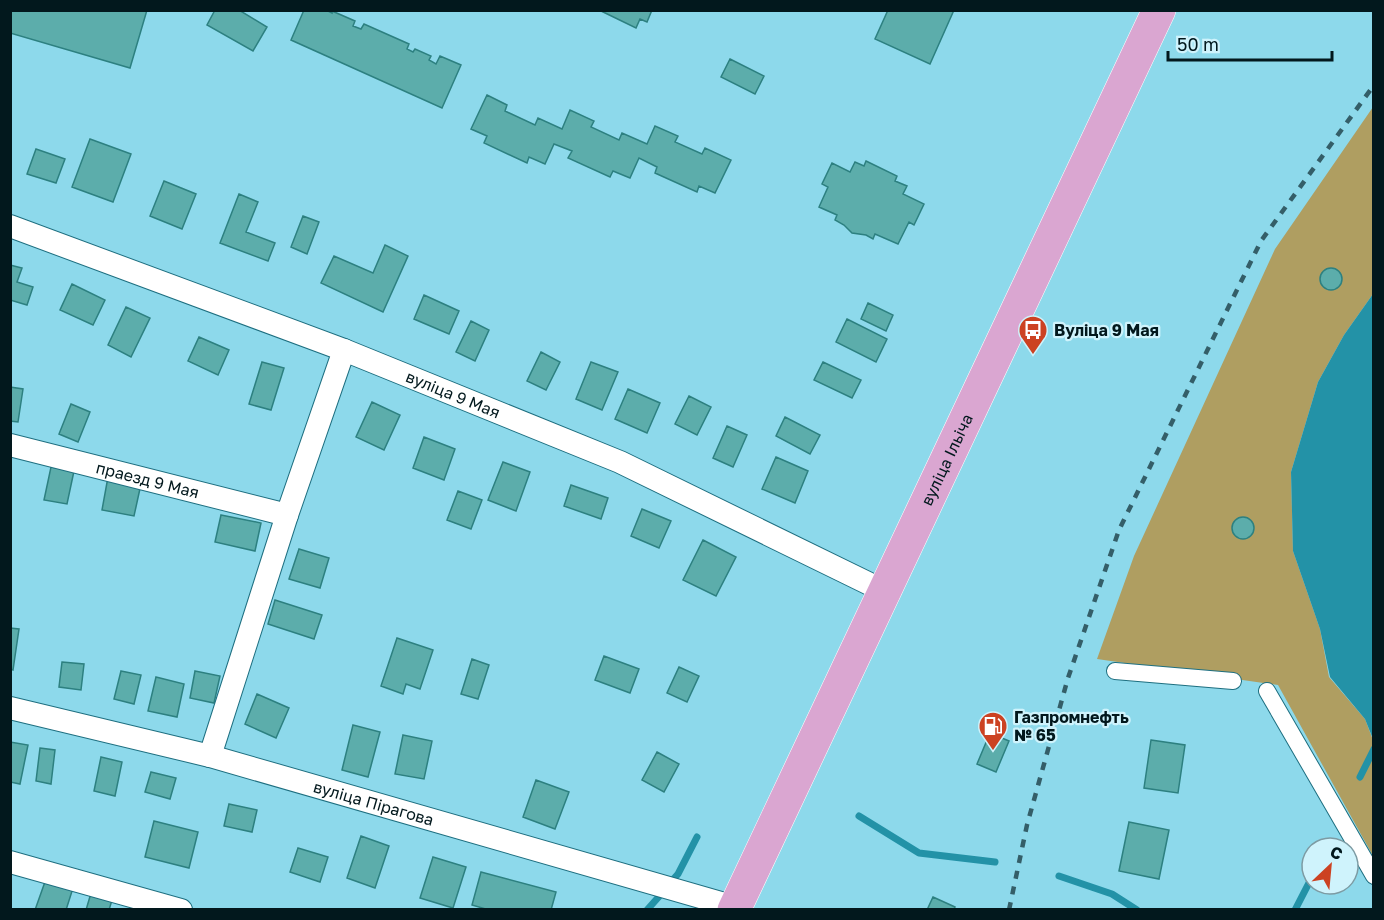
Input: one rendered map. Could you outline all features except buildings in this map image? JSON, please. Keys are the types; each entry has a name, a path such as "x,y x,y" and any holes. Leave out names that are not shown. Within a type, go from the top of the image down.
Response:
{"main road":[{"name":"вуліца Ільіча","path":"734,908 1159,10"}],"street":[{"name":"вуліца 9 Мая","path":"10,226 344,350 620,462 884,591"},
{"path":"210,756 286,515 344,350"},
{"name":"праезд 9 Мая","path":"10,445 286,515"},
{"path":"1116,671 1233,681"},
{"path":"1267,692 1374,876"},
{"name":"вуліца Пірагова","path":"10,708 210,756 734,908"},
{"path":"10,862 181,909"}],"shaded area":[{"path":"1373,107 1373,294 1344,335 1318,382 1291,472 1293,551 1320,629 1329,677 1365,719 1373,740 1373,856 1278,685 1097,659 1134,556 1275,249"}],"water":[{"path":"1373,294 1373,739 1365,719 1330,677 1320,629 1293,551 1291,472 1318,382 1344,335"}],"waterway":[{"path":"1360,777 1374,749"},
{"path":"859,816 919,853 995,862"},
{"path":"670,883 678,874 697,837"},
{"path":"1059,876 1112,894 1137,910"},
{"path":"647,910 663,892"},
{"path":"1295,910 1302,896"}],"railway":[{"path":"1009,910 1027,825 1068,678 1119,530 1261,241 1374,85"}],"place":[{"name":"Вуліца 9 Мая","path":"1033,356"},
{"name":"Газпромнефть № 65","path":"993,752"}]}
